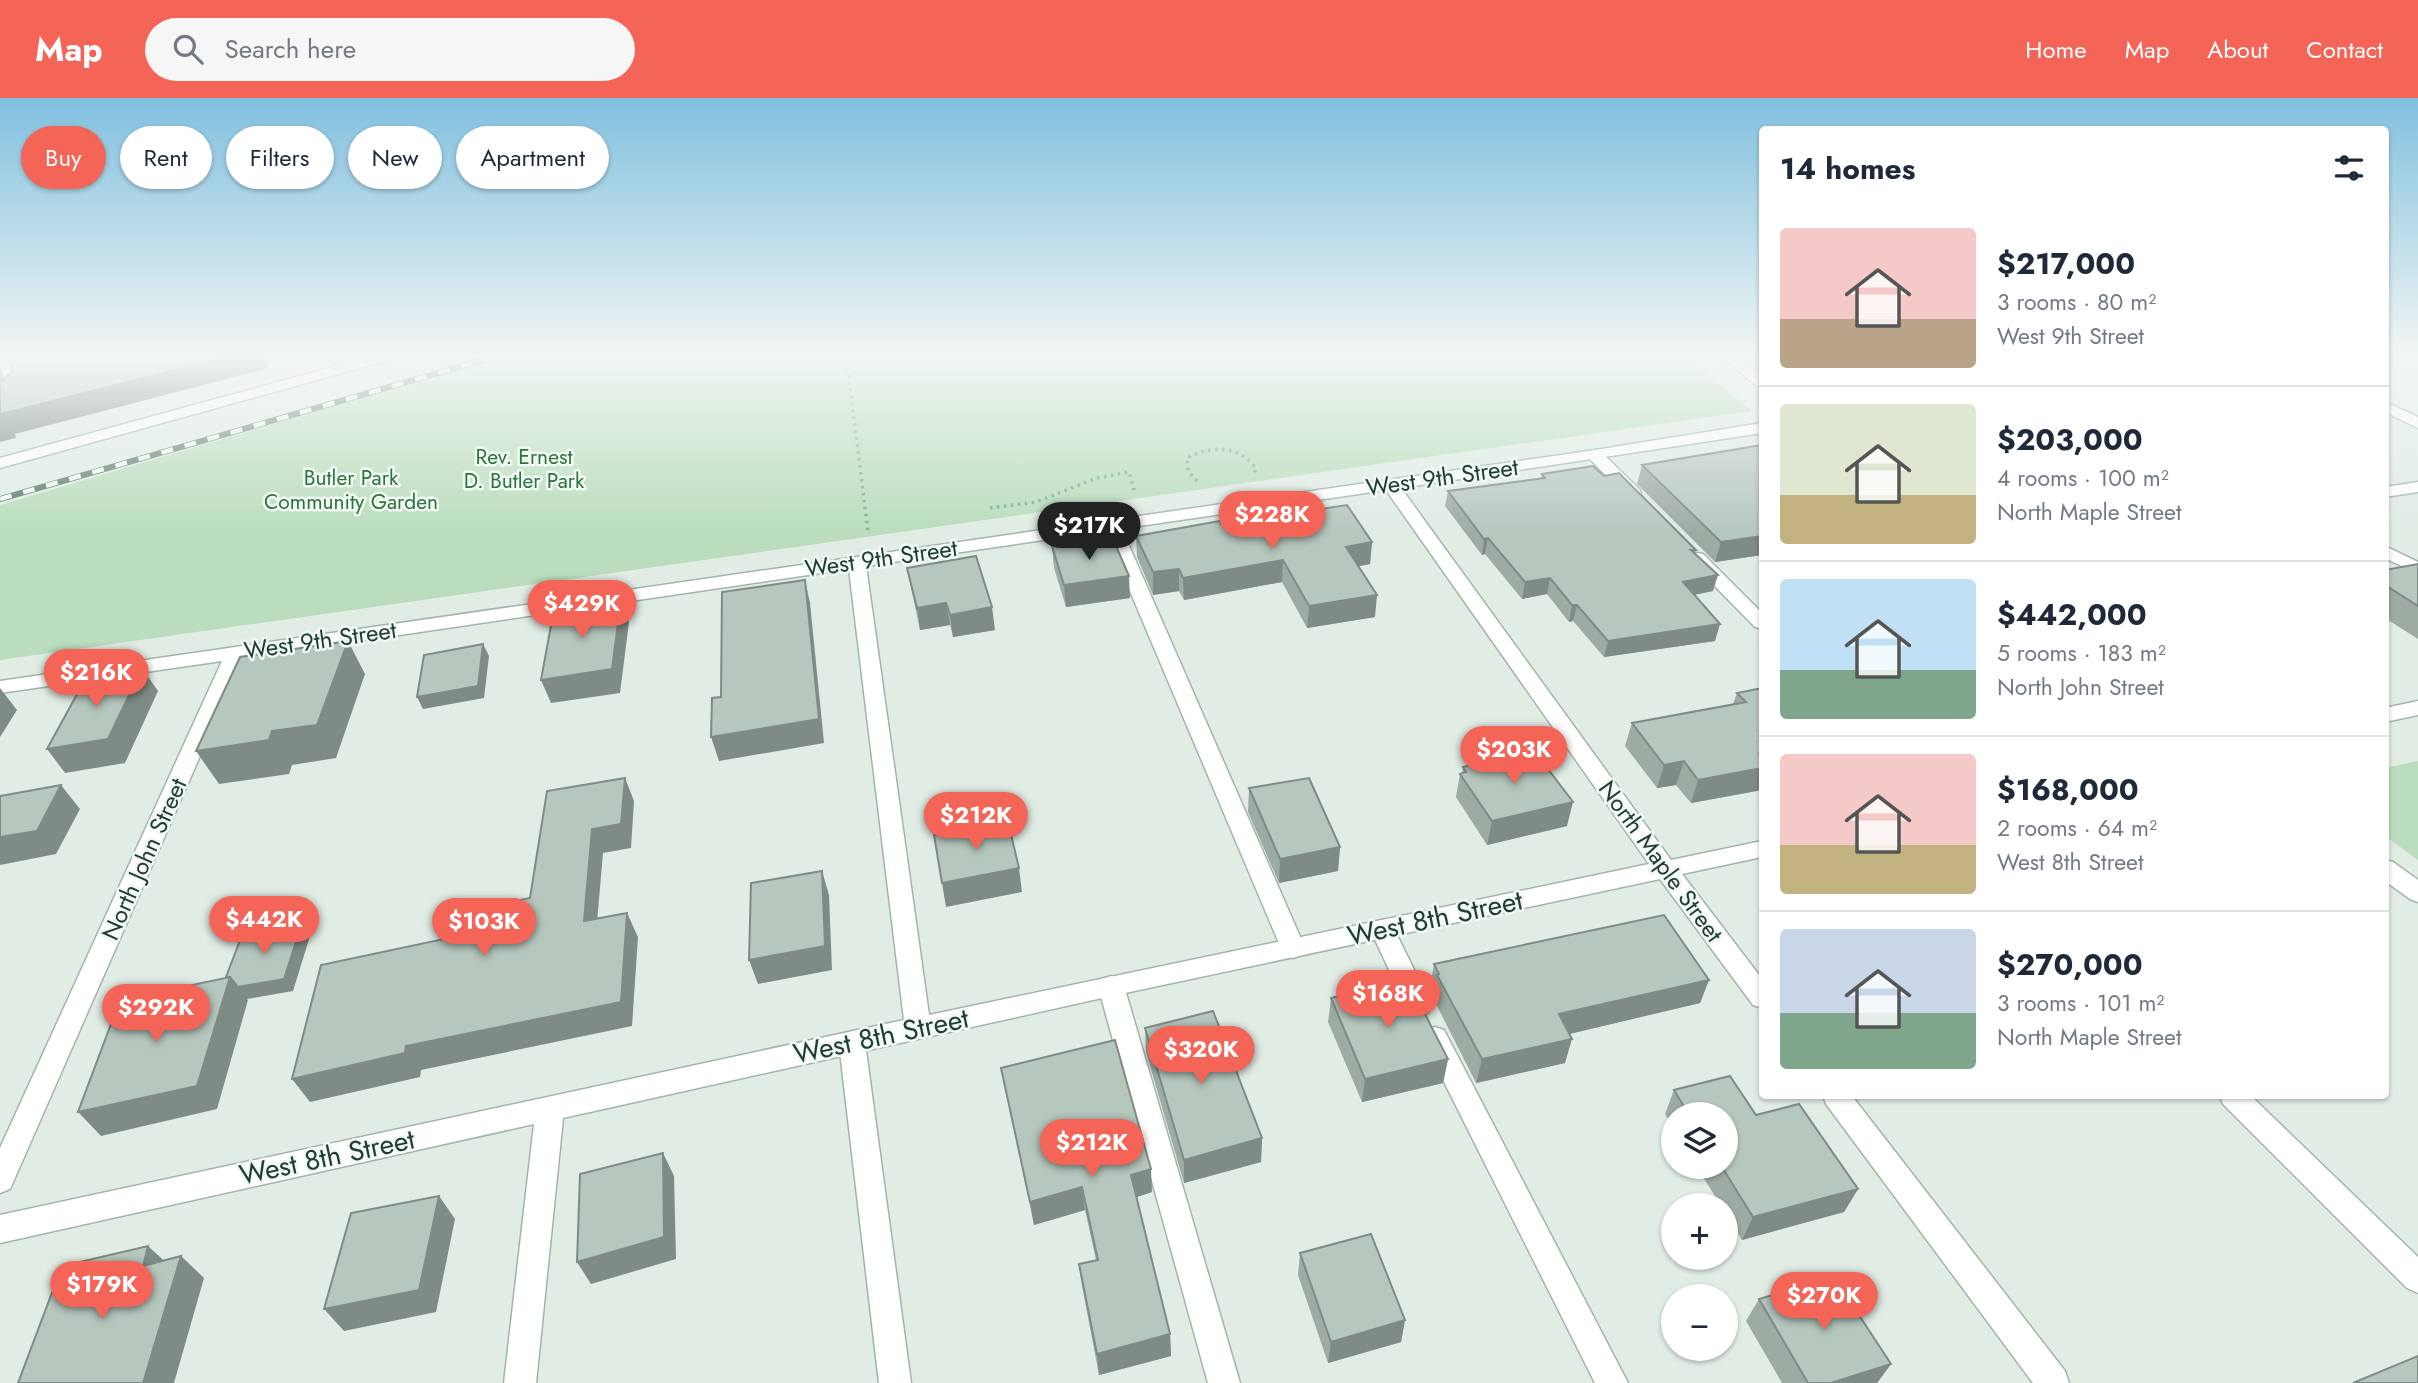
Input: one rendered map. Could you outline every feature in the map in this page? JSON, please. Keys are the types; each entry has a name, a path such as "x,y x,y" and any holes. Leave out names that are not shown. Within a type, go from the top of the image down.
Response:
{"street":[{"path":"0,463 178,414"},
{"path":"2401,414 2418,422"},
{"name":"West 9th Street","path":"0,687 1759,429"},
{"path":"1595,455 1643,503"},
{"name":"North Maple Street","path":"1390,484 1666,870 1759,994"},
{"path":"2389,491 2418,487"},
{"path":"1111,525 1293,948"},
{"path":"1682,542 1759,621"},
{"path":"2389,553 2418,569"},
{"path":"857,562 918,1028"},
{"name":"North John Street","path":"0,1180 236,652"},
{"path":"2389,714 2418,708"},
{"name":"West 8th Street","path":"0,1229 1111,986 1759,850"},
{"path":"2389,871 2418,893"},
{"path":"1381,929 1612,1383"},
{"path":"1111,986 1224,1383"},
{"path":"852,1043 895,1383"},
{"path":"1838,1099 2053,1383"},
{"path":"2237,1099 2418,1278"},
{"path":"520,1383 550,1108"}],"path":[{"path":"854,414 869,537 857,562"},
{"path":"1208,485 1196,481 1185,466 1187,458 1206,449 1230,450 1247,458 1256,468 1250,480"},
{"path":"990,508 1037,502 1085,480 1129,472 1137,500"}],"green space":[{"name":"Rev. Ernest D. Butler Park","path":"307,414 1731,414 0,660 0,505"},
{"path":"2418,761 2418,860 2389,839 2389,767"}],"building":[{"path":"1759,446 1759,536 1721,542 1642,465"},
{"path":"1593,466 1604,476 1619,473 1718,575 1683,582 1720,624 1608,641 1577,605 1572,605 1550,578 1525,582 1488,538 1484,539 1448,491 1545,478 1542,474"},
{"path":"1347,505 1372,542 1346,547 1377,595 1309,606 1283,560 1183,578 1179,569 1153,572 1136,536 1220,521 1221,524"},
{"path":"1113,539 1129,576 1064,585 1052,546"},
{"path":"976,556 992,607 950,615 946,603 917,608 907,568"},
{"path":"2418,564 2418,606 2389,588 2389,569"},
{"path":"805,580 819,719 711,737 712,698 721,697 722,592"},
{"path":"621,600 612,669 541,680 554,609"},
{"path":"348,641 317,725 272,731 269,740 196,751 240,657"},
{"path":"483,644 478,686 417,697 424,655"},
{"path":"142,668 108,739 47,749 87,676"},
{"path":"1759,689 1759,769 1698,780 1684,761 1664,765 1632,723 1746,702 1737,693"},
{"path":"1535,752 1573,802 1492,821 1460,774 1466,772 1463,767"},
{"path":"625,778 621,824 592,829 584,921 627,913 621,1002 406,1046 405,1053 292,1079 321,965 496,928 500,904 530,898 547,791"},
{"path":"1309,778 1340,847 1280,859 1249,788"},
{"path":"61,785 37,831 0,837 0,796"},
{"path":"1008,822 1019,868 942,883 934,835"},
{"path":"822,871 825,946 749,960 751,883"},
{"path":"1664,915 1709,980 1559,1014 1572,1039 1482,1059 1437,975 1439,974 1434,964"},
{"path":"302,923 284,979 238,987 230,977 226,977 242,935"},
{"path":"230,977 197,1086 78,1112 120,1000"},
{"path":"1408,981 1448,1059 1365,1079 1331,998"},
{"path":"1213,1011 1262,1138 1184,1160 1145,1028"},
{"path":"1115,1040 1151,1169 1131,1175 1170,1334 1097,1354 1079,1264 1098,1260 1082,1187 1030,1202 1001,1068"},
{"path":"1730,1076 1756,1115 1799,1104 1858,1189 1753,1217 1729,1179 1738,1179 1738,1102 1681,1102 1674,1090"},
{"path":"663,1153 664,1237 577,1262 580,1174"},
{"path":"439,1196 419,1290 324,1309 351,1213"},
{"path":"1371,1234 1405,1320 1331,1342 1300,1253"},
{"path":"148,1246 143,1266 181,1256 143,1383 18,1383 62,1266"},
{"path":"1834,1277 1891,1364 1831,1383 1808,1383 1759,1299"},
{"path":"2418,1356 2418,1383 2353,1383"}],"railway":[{"path":"0,499 296,414"}],"park label":[{"name":"Butler Park Community Garden","path":"351,490"}]}
